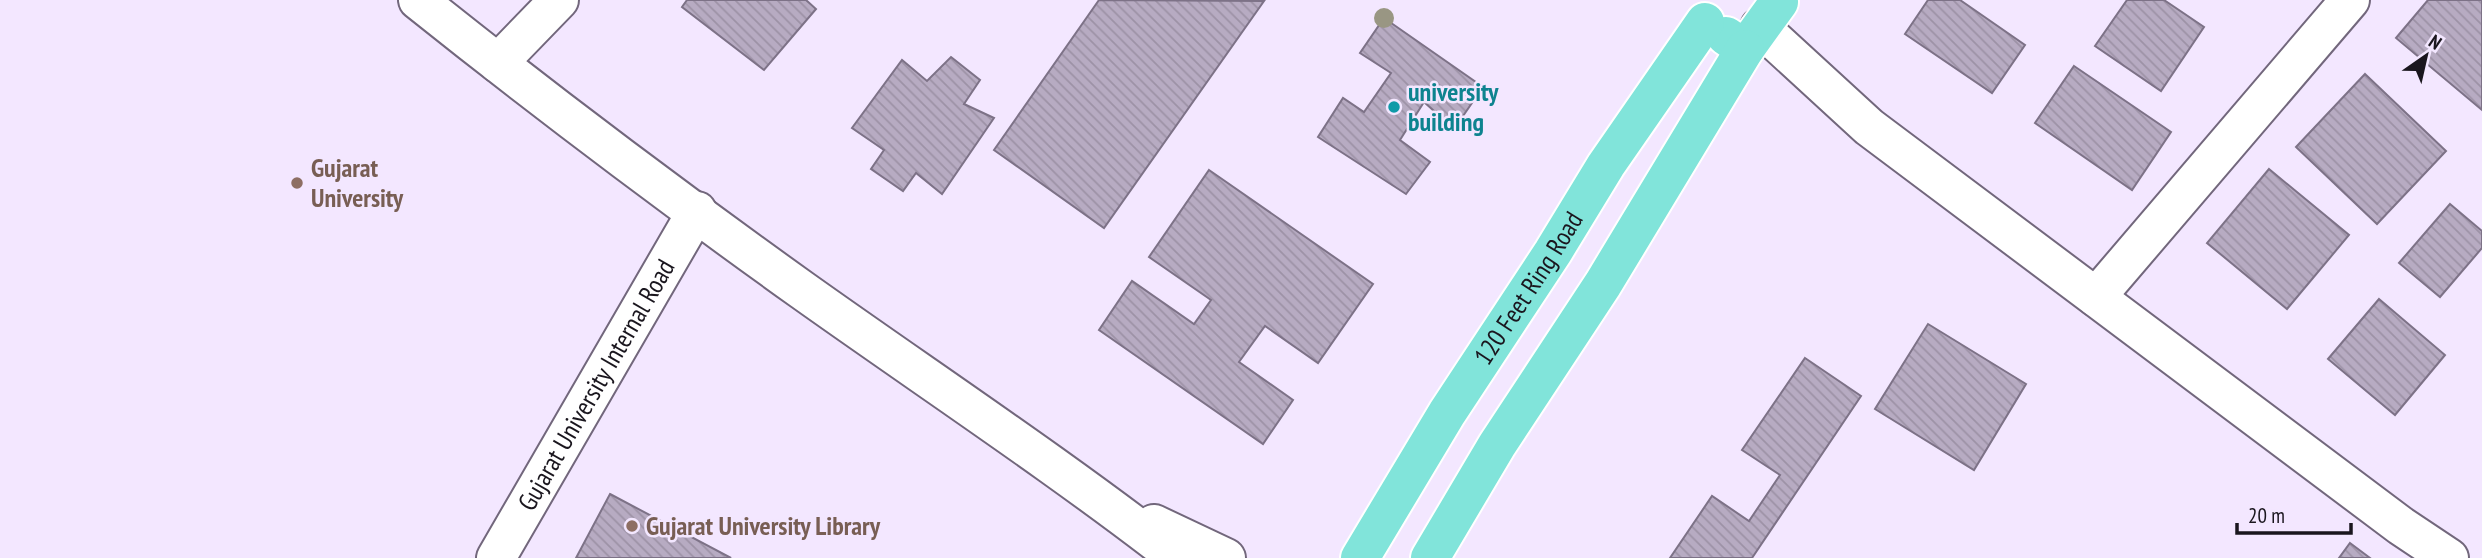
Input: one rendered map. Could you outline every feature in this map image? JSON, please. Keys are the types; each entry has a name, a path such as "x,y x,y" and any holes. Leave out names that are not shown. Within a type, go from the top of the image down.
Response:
{"main road":[{"path":"1430,558 1497,445 1603,284 1768,16 1713,11"},
{"name":"120 Feet Ring Road","path":"1360,558 1447,413 1553,252 1606,165 1713,11"}],"street":[{"path":"418,0 498,64 800,289 1102,500 1177,558"},
{"path":"498,64 559,0"},
{"path":"2096,297 2350,0"},
{"path":"1768,16 1869,127 2401,526 2449,558"},
{"name":"Gujarat University Internal Road","path":"496,558 697,211"},
{"path":"1102,500 1226,558"}],"building":[{"path":"687,0 806,0 816,9 764,70 682,7"},
{"path":"1099,0 1264,1 1104,228 994,150"},
{"path":"1928,0 1960,0 2025,45 1992,93 1905,34"},
{"path":"2127,0 2164,0 2204,27 2161,91 2095,46"},
{"path":"2428,0 2482,0 2482,110 2396,38"},
{"name":"university building","path":"1384,18 1483,87 1454,129 1424,102 1400,140 1430,162 1406,194 1318,137 1343,98 1364,112 1391,73 1360,53"},
{"path":"951,57 980,80 964,104 994,118 942,194 916,173 903,191 871,169 884,150 852,128 902,60 927,81"},
{"path":"2074,66 2171,132 2132,190 2035,123"},
{"path":"2365,74 2446,151 2377,224 2296,147"},
{"path":"2269,169 2349,235 2287,309 2207,243"},
{"path":"1209,170 1373,284 1318,363 1265,326 1239,362 1293,400 1263,444 1099,330 1132,281 1194,324 1211,300 1149,257"},
{"path":"2450,204 2482,231 2482,248 2440,297 2399,263"},
{"path":"2379,299 2445,355 2395,415 2328,359"},
{"path":"1928,324 2026,384 1974,470 1875,409"},
{"path":"1805,358 1861,396 1752,558 1670,558 1712,496 1749,521 1780,475 1742,450"},
{"name":"Gujarat University Library","path":"610,494 731,558 576,558"},
{"path":"2350,543 2370,558 2339,558"}],"place":[{"name":"university building","path":"1394,107"},
{"name":"Gujarat University","path":"297,183"},
{"name":"Gujarat University Library","path":"632,526"}]}
